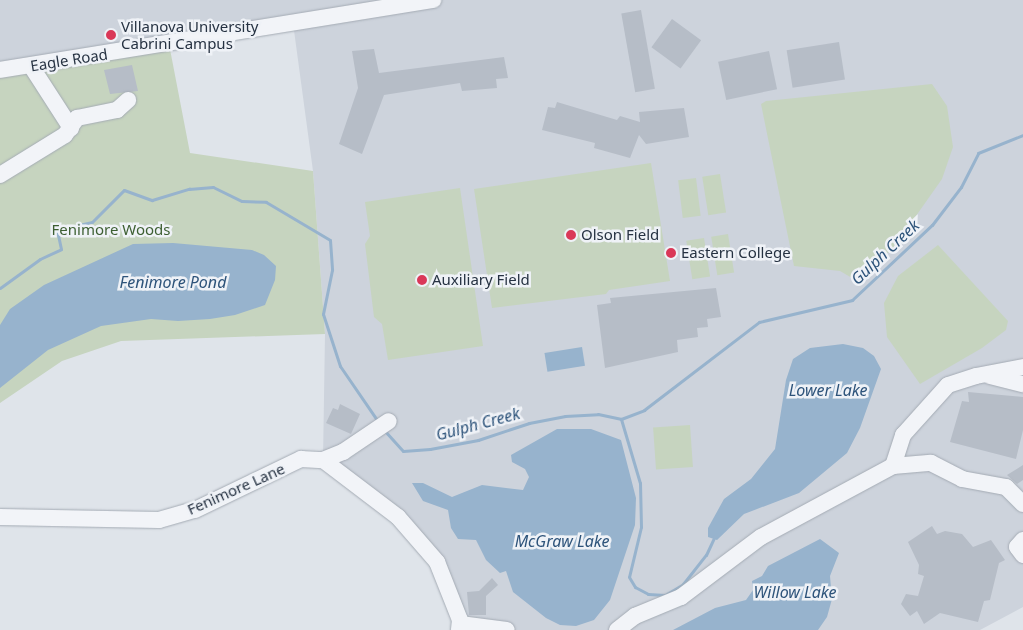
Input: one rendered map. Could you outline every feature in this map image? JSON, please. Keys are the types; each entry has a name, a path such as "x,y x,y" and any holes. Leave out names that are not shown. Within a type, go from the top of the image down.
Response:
{"street":[{"name":"Eagle Road","path":"0,70 433,0"},
{"path":"31,66 71,128"},
{"path":"0,175 71,128 77,118 117,110 128,100"},
{"path":"893,466 903,435 931,402 948,386 986,374 1023,367"},
{"path":"986,374 1023,384"},
{"path":"323,460 343,452 389,422"},
{"name":"Fenimore Lane","path":"0,517 159,520 195,510 301,460 323,460"},
{"path":"323,460 398,517 437,562 453,597 459,627 480,626 507,630"},
{"path":"617,630 635,616 682,597 761,537 893,466 931,463 962,479 1006,487 1023,504"},
{"path":"1023,540 1017,547 1023,555"}],"shaded area":[{"name":"Eastern College","path":"0,0 1023,0 1023,607 980,630 459,630 437,562 323,460 325,334 313,171 293,23 0,70"}],"green space":[{"name":"Fenimore Woods","path":"169,44 190,153 313,171 325,334 121,341 62,361 0,403 0,69"},
{"path":"932,84 947,106 953,147 942,179 892,250 852,278 840,271 794,266 761,104 766,101"},
{"name":"Olson Field","path":"651,163 670,281 609,290 606,294 492,308 474,189"},
{"path":"720,174 726,213 708,215 702,177"},
{"path":"696,178 701,216 683,218 678,180"},
{"name":"Auxiliary Field","path":"460,188 483,346 388,360 382,324 374,317 365,244 370,236 365,202"},
{"path":"728,234 734,273 717,275 711,237"},
{"path":"704,238 710,277 692,279 686,241"},
{"path":"938,245 1008,321 1006,330 982,348 920,384 887,337 884,303 898,276"},
{"path":"690,425 693,467 656,469 653,428"}],"water":[{"name":"Fenimore Pond","path":"173,243 252,250 264,255 276,266 275,280 265,305 235,315 210,319 178,321 151,319 101,326 48,350 0,388 0,325 10,309 44,285 133,244"},
{"name":"Lower Lake","path":"843,344 863,348 874,356 881,369 860,428 847,453 799,493 744,514 717,540 708,537 708,528 724,499 751,479 775,449 786,380 793,359 810,348"},
{"path":"582,347 585,366 547,372 544,353"},
{"name":"McGraw Lake","path":"557,429 591,429 621,440 636,498 635,525 610,600 594,620 576,626 560,625 546,618 513,592 506,571 500,573 486,560 476,540 458,539 451,528 448,510 423,501 412,483 423,483 452,497 482,485 523,490 529,477 525,469 512,462 511,455"},
{"name":"Willow Lake","path":"820,539 839,553 830,576 832,599 827,617 818,630 673,630 715,608 746,600 753,590 752,581 762,576 768,566"}],"building":[{"path":"641,10 655,89 635,92 621,13"},
{"path":"672,19 701,40 681,68 651,47"},
{"path":"839,42 845,80 793,88 787,50"},
{"path":"374,49 379,73 504,57 508,78 496,79 497,88 462,91 460,83 384,95 362,154 339,144 358,88 352,51"},
{"path":"769,51 777,89 726,100 718,62"},
{"path":"132,65 138,91 110,94 104,70"},
{"path":"557,102 617,120 620,116 640,122 639,112 684,108 689,137 646,144 639,135 630,158 594,148 595,143 542,130 548,107 555,108"},
{"path":"716,288 721,317 707,319 708,327 697,328 698,337 677,340 678,352 605,368 597,305 611,303 610,298"},
{"path":"968,392 1023,397 1023,430 1016,459 950,442 962,401 969,402"},
{"path":"340,404 360,414 351,434 326,423 333,408 338,410"},
{"path":"1023,465 1023,480 1017,484 1007,475"},
{"path":"932,526 937,534 945,531 962,534 973,547 991,540 1005,560 999,563 990,600 984,601 978,622 940,613 924,624 917,611 910,616 901,604 906,594 918,596 924,576 918,574 919,565 908,542"},
{"path":"492,578 498,585 486,596 486,615 469,615 467,592 479,591"}],"waterway":[{"name":"Gulph Creek","path":"384,430 403,451 430,449 478,440 529,423 565,416 598,414 621,419 644,410 759,322 852,300 932,225 961,187 978,153 1023,135"},
{"name":"Gulph Creek","path":"0,288 40,259 61,249 57,230 92,222 124,190 152,200 189,189 213,187 242,201 266,202 330,240 332,270 323,314 340,366 379,423"},
{"path":"621,419 640,483 641,527 629,577 635,587 648,594 665,595 683,584 706,555 715,536"}],"place":[{"name":"Villanova University Cabrini Campus","path":"111,35"},
{"name":"Olson Field","path":"571,235"},
{"name":"Eastern College","path":"671,253"},
{"name":"Auxiliary Field","path":"422,280"}]}
